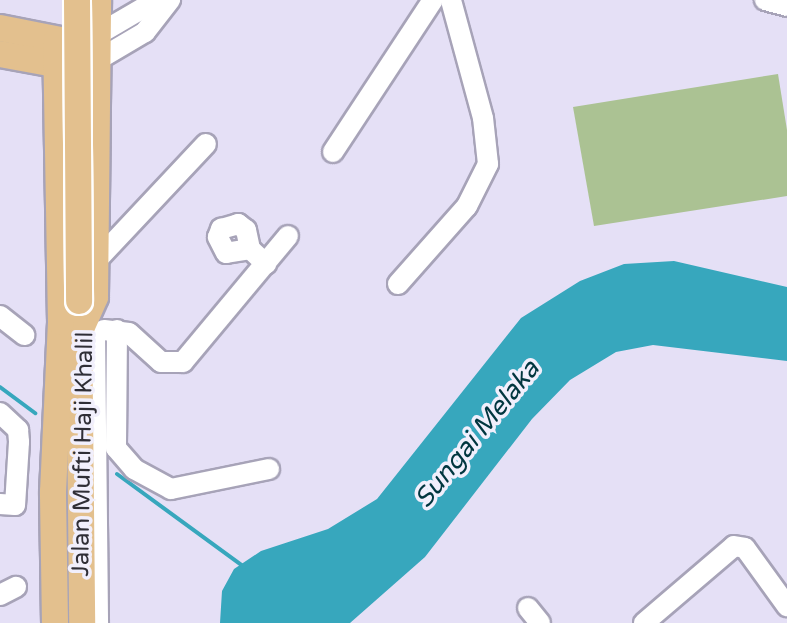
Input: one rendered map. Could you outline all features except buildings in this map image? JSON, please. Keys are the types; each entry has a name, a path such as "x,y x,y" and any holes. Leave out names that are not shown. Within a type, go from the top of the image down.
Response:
{"main road":[{"path":"77,0 79,301 87,331"},
{"name":"Jalan Mufti Haji Khalil","path":"82,623 87,331 95,297 97,260 98,0"},
{"path":"0,28 56,54"},
{"path":"0,54 56,54 97,48"},
{"name":"Jalan Mufti Haji Khalil","path":"55,623 53,492 61,322 56,54"}],"street":[{"path":"97,48 157,0"},
{"path":"97,48 145,32 170,0"},
{"path":"333,152 433,0"},
{"path":"398,284 467,206 488,164 483,118 451,0"},
{"path":"765,0 787,6"},
{"path":"97,260 206,144"},
{"path":"98,623 87,331 117,330 129,333 161,362 183,362 288,236"},
{"path":"250,249 266,264"},
{"path":"0,316 24,335"},
{"path":"117,330 116,448 134,469 171,489 269,469"},
{"path":"0,413 18,430 19,442 15,505 0,504"},
{"path":"644,623 734,546 745,548 787,606"}],"green space":[{"path":"778,74 787,130 787,196 594,226 573,107"}],"water":[{"name":"Sungai Melaka","path":"674,261 787,287 787,361 653,345 616,352 570,380 532,419 425,557 350,623 220,623 222,591 234,569 261,551 328,529 377,499 521,318 580,281 624,264"}],"waterway":[{"path":"0,387 35,413"},
{"path":"117,474 244,567"}]}
